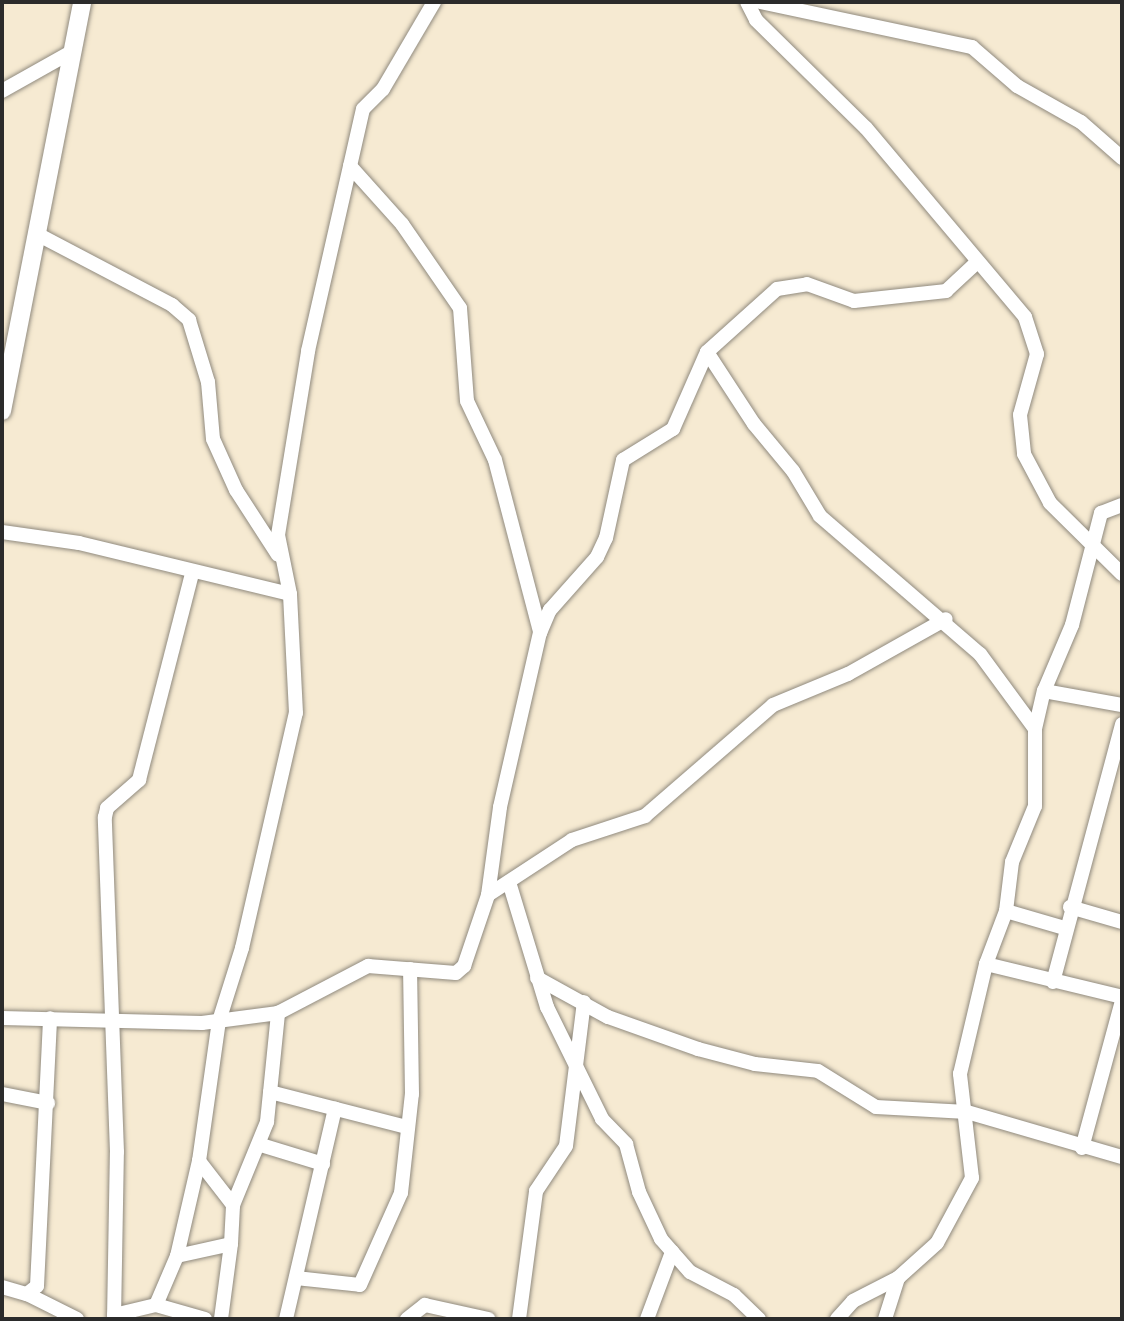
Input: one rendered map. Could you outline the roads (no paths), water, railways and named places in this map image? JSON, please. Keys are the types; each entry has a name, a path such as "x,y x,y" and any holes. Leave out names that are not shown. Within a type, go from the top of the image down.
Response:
{"street":[{"path":"2,411 82,2"},
{"path":"278,555 308,351 336,244 363,109 383,89 434,2"},
{"path":"747,2 756,20 866,128 976,263 1025,317 1037,354 1020,415 1020,435 1037,486 1122,574"},
{"path":"760,2 972,47 1017,86 1081,122 1122,158"},
{"path":"2,91 73,51"},
{"path":"350,166 402,224 460,308 465,326 464,390 495,460 540,633"},
{"path":"37,234 172,305 189,320 208,382 213,439 236,490 278,555 290,594 296,713 242,948 219,1021 199,1161 177,1256 156,1305"},
{"path":"2,1018 219,1021 278,1013 368,966 456,973 464,966 488,895 500,807 540,633 550,610 597,557 606,538 623,460 673,429 707,352 753,307 787,285 807,284 854,301 922,294 946,291 976,263"},
{"path":"707,352 820,516 946,619 989,665 1035,729"},
{"path":"837,1319 853,1301 898,1278 937,1243 968,1191 974,1160 960,1074 986,964 1006,911 1012,862 1038,790 1035,729 1044,691 1072,625 1101,513 1122,505"},
{"path":"2,532 79,543 192,574 244,579 290,594"},
{"path":"192,574 139,780 106,811 109,1019 117,1152 114,1317 156,1305 205,1319"},
{"path":"488,895 572,840 645,816 773,705 848,674 946,619"},
{"path":"1044,691 1122,705"},
{"path":"1053,982 1070,907 1116,780 1122,724"},
{"path":"509,882 537,978 573,1063 602,1119 626,1144 639,1192 672,1252 690,1272 734,1295 759,1319"},
{"path":"1070,907 1122,922"},
{"path":"1006,911 1064,928"},
{"path":"986,964 1122,999 1082,1148"},
{"path":"296,1278 355,1287 366,1278 401,1193 412,1094 410,969"},
{"path":"537,978 608,1017 733,1060 818,1071 876,1107 967,1112 1082,1148 1122,1157"},
{"path":"519,1319 536,1191 566,1146 573,1063 584,1002"},
{"path":"221,1319 233,1205 261,1145 278,1013"},
{"path":"27,1294 37,1286 50,1018"},
{"path":"270,1092 406,1127"},
{"path":"2,1094 48,1103"},
{"path":"286,1319 335,1109"},
{"path":"261,1145 323,1164"},
{"path":"199,1161 233,1205"},
{"path":"177,1256 231,1244"},
{"path":"647,1319 672,1252"},
{"path":"885,1319 898,1278"},
{"path":"2,1287 27,1294 77,1319"},
{"path":"407,1319 425,1305 488,1319"}]}
